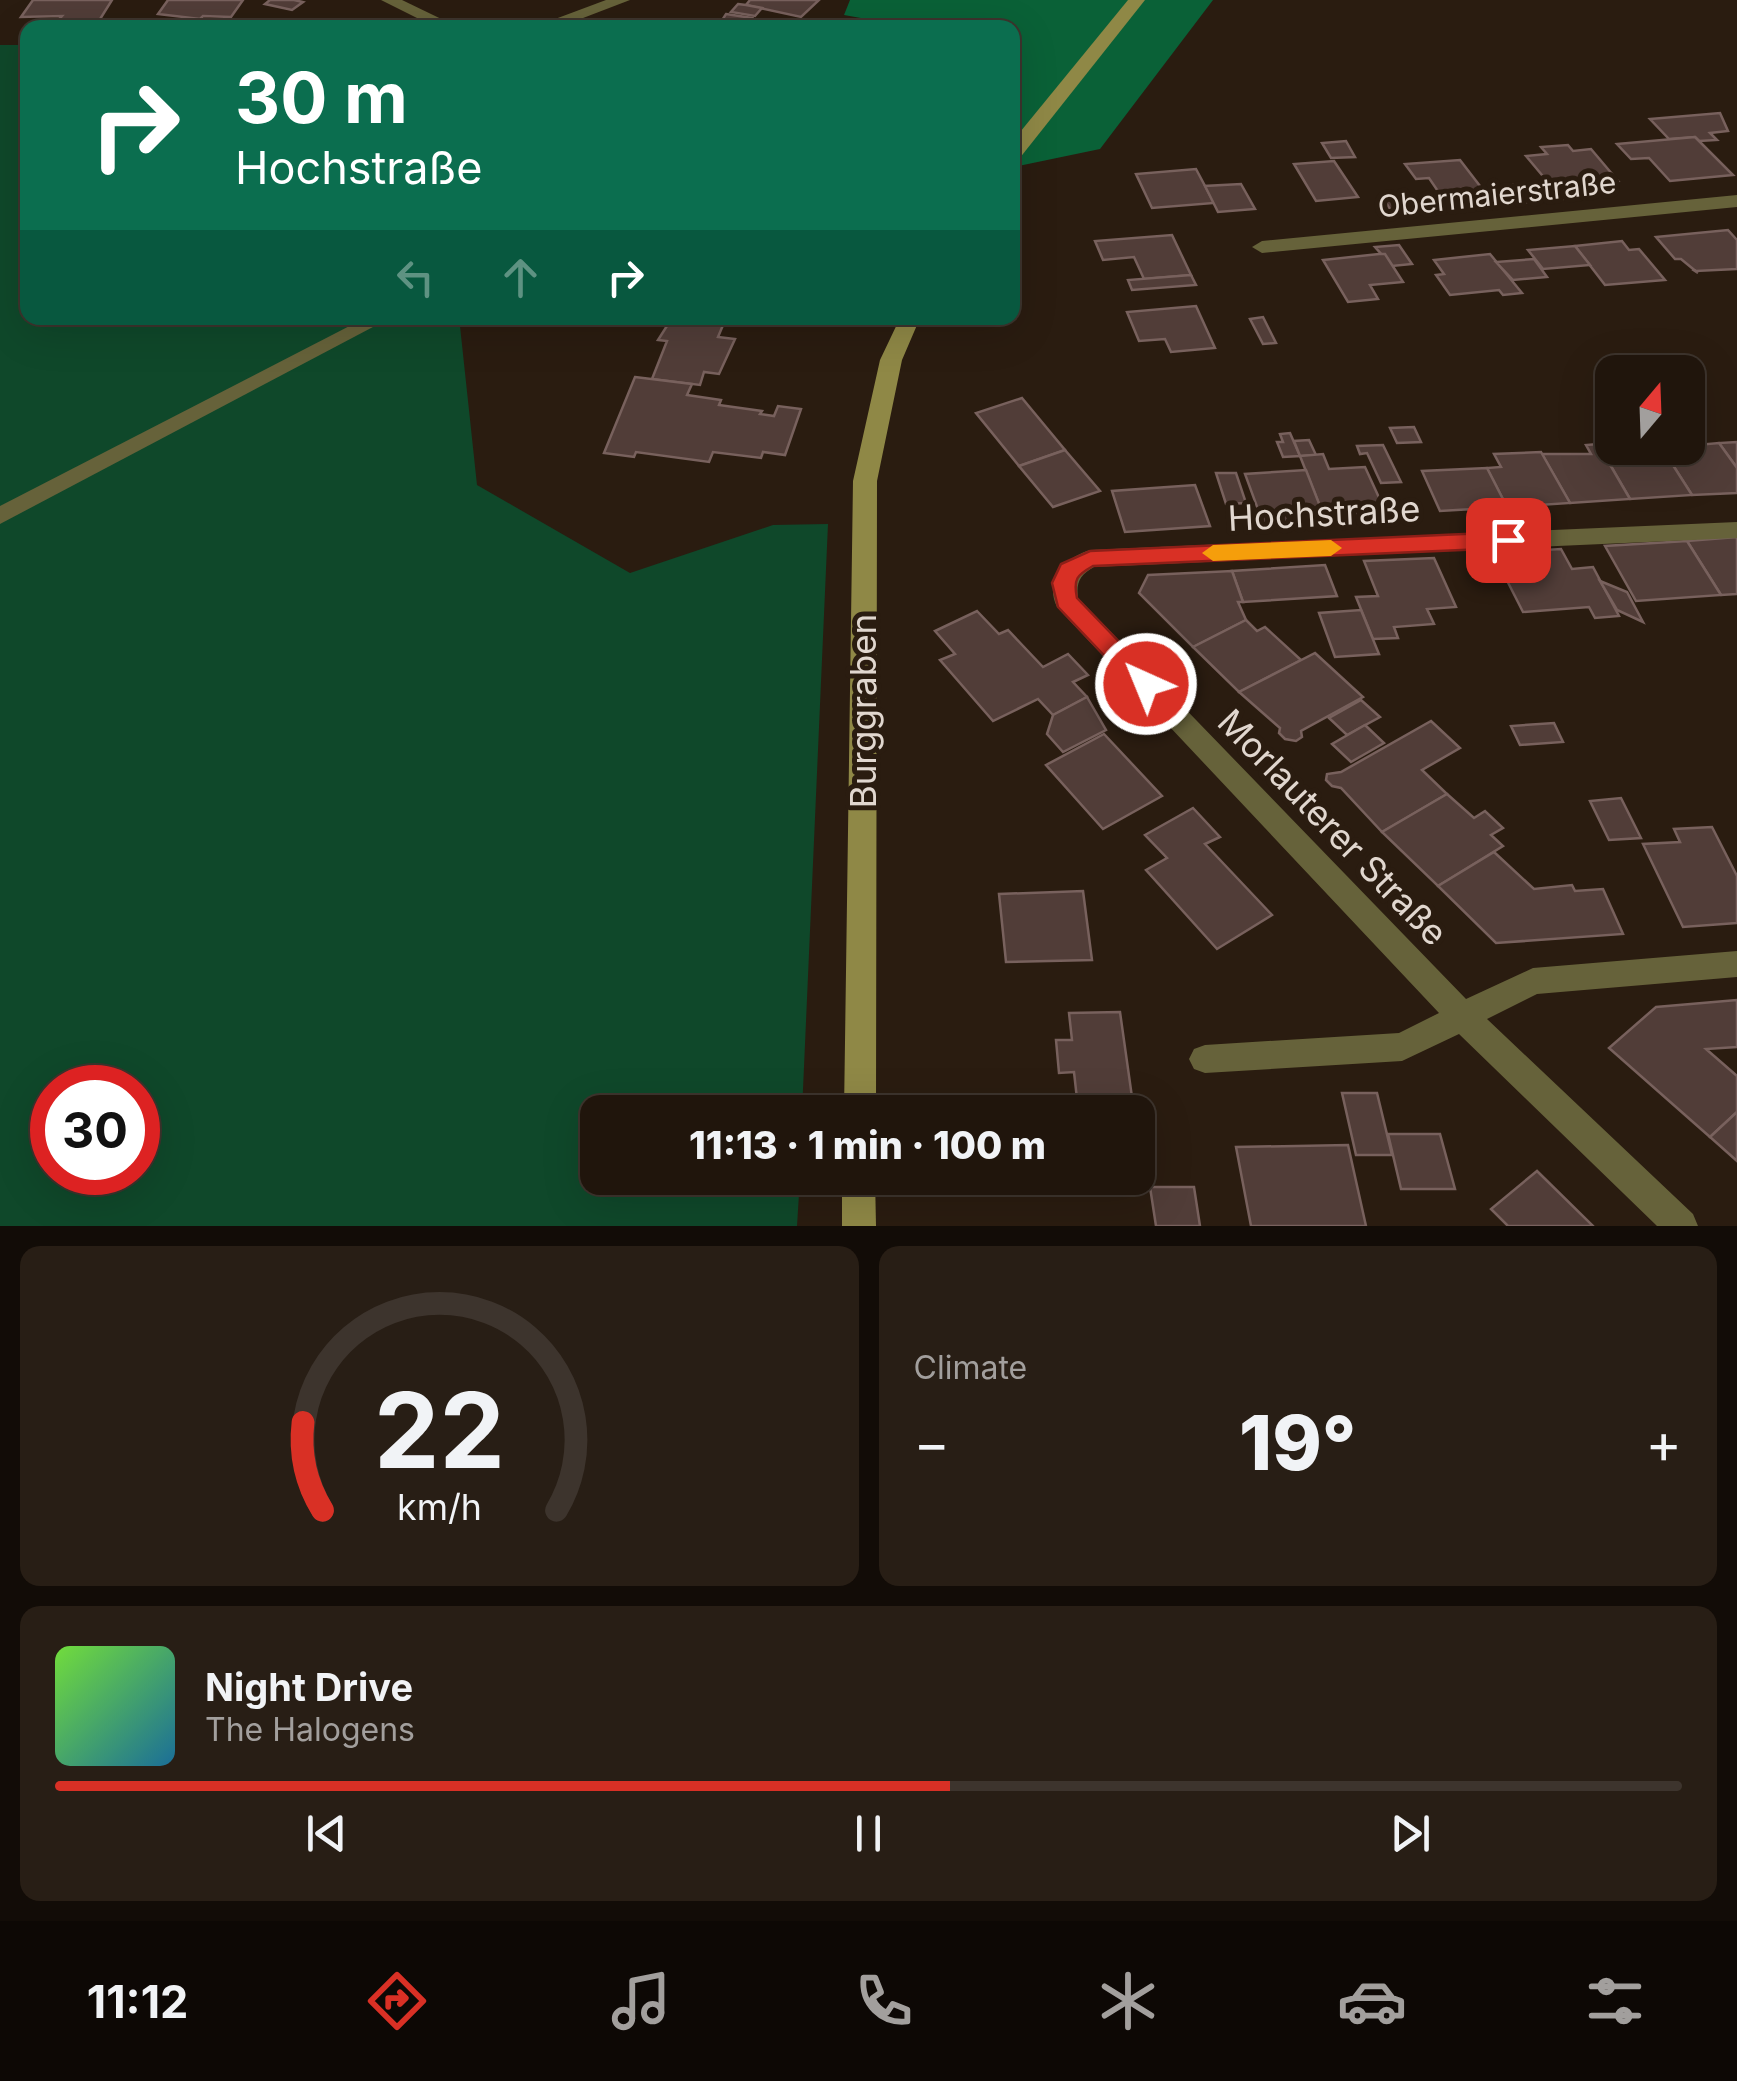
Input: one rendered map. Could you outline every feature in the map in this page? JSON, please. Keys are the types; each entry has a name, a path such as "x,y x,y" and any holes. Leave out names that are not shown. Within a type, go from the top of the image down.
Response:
{"street":[{"path":"389,0 434,20"},
{"path":"563,20 622,0"},
{"path":"1020,145 1137,0"},
{"name":"Obermaierstraße","path":"1262,247 1737,200"},
{"path":"0,516 367,325"},
{"name":"Burggraben","path":"860,1095 865,481 890,360 907,325"},
{"name":"Hochstraße","path":"1066,601 1063,583 1069,569 1090,558 1737,530"},
{"name":"Morlauterer Straße","path":"1066,601 1464,1018 1680,1226"},
{"path":"1205,1059 1402,1047 1534,981 1737,964"},
{"path":"859,1195 859,1226"}],"green space":[{"path":"850,0 1213,0 1100,149 1020,166 1020,20 872,20 844,15"},
{"path":"0,45 20,45 20,325 458,325 477,485 630,573 773,525 828,524 803,1095 580,1095 580,1195 799,1195 797,1226 0,1226"}],"building":[{"path":"33,0 112,0 100,20 21,17"},
{"path":"168,0 243,0 231,17 200,19 158,14"},
{"path":"270,0 303,2 292,10 265,4"},
{"path":"750,0 819,0 801,17 746,5"},
{"path":"738,4 762,8 755,16 731,12"},
{"path":"726,14 752,18 751,20 722,20"},
{"path":"1720,113 1728,131 1710,133 1717,140 1669,139 1650,119"},
{"path":"1695,137 1733,175 1670,181 1649,158 1631,159 1617,144"},
{"path":"1346,141 1355,157 1331,158 1322,143"},
{"path":"1568,145 1573,151 1591,149 1618,181 1552,187 1526,156 1547,154 1541,147"},
{"path":"1460,160 1490,199 1446,203 1429,178 1416,179 1405,164"},
{"path":"1334,161 1358,197 1316,201 1294,164"},
{"path":"1196,169 1214,203 1152,208 1136,174"},
{"path":"1548,181 1552,187 1563,186 1573,198 1518,203 1504,186"},
{"path":"1241,184 1255,209 1218,212 1205,186"},
{"path":"1408,196 1419,211 1393,214 1383,198"},
{"path":"1728,230 1737,240 1737,269 1696,271 1675,259 1656,237"},
{"path":"1172,235 1191,275 1144,279 1134,257 1103,260 1095,241"},
{"path":"1622,241 1629,250 1639,249 1665,280 1605,285 1575,246"},
{"path":"1399,245 1412,264 1392,266 1375,247"},
{"path":"1575,246 1590,265 1543,269 1528,250"},
{"path":"1385,254 1403,282 1370,285 1378,299 1348,302 1323,260"},
{"path":"1490,254 1522,293 1503,295 1499,290 1450,295 1436,275 1444,274 1434,260"},
{"path":"1534,259 1547,277 1513,280 1496,262"},
{"path":"1191,275 1196,285 1132,290 1128,280"},
{"path":"1196,306 1215,348 1171,352 1165,339 1139,341 1127,312"},
{"path":"1263,317 1276,343 1263,344 1250,319"},
{"path":"668,325 723,325 718,337 735,339 719,374 704,372 700,385 652,379 667,341 658,340"},
{"path":"635,377 692,384 687,395 721,400 719,405 762,411 760,414 774,416 778,406 801,409 785,455 763,452 761,458 713,452 709,462 636,452 634,457 604,453"},
{"path":"1022,398 1065,450 1019,466 976,413"},
{"path":"1414,427 1421,442 1397,443 1390,428"},
{"path":"1290,433 1300,456 1283,457 1277,442 1283,442 1280,434"},
{"path":"1309,440 1316,455 1300,456 1294,441"},
{"path":"1737,442 1737,468 1719,443"},
{"path":"1719,443 1737,468 1737,493 1692,495 1673,465 1705,465 1705,444"},
{"path":"1595,444 1595,465 1610,465 1630,499 1570,503 1542,454 1591,454 1586,445"},
{"path":"1383,445 1401,482 1381,483 1367,453 1360,454 1357,446"},
{"path":"1065,450 1100,491 1053,507 1019,466"},
{"path":"1541,452 1570,503 1507,507 1487,468 1501,467 1494,454"},
{"path":"1323,454 1329,469 1365,467 1387,515 1325,519 1300,456"},
{"path":"1610,465 1673,465 1692,495 1630,499"},
{"path":"1487,468 1507,507 1440,511 1422,471"},
{"path":"1306,470 1325,519 1263,523 1245,474"},
{"path":"1216,473 1236,473 1246,503 1226,504"},
{"path":"1195,485 1210,526 1125,532 1112,491"},
{"path":"1737,537 1737,594 1721,595 1687,541"},
{"path":"1687,541 1721,595 1636,601 1605,546"},
{"path":"1561,549 1572,569 1593,567 1619,616 1595,618 1589,607 1523,612 1493,553"},
{"path":"1434,558 1456,607 1427,609 1434,624 1394,627 1398,638 1373,639 1356,597 1378,596 1364,561"},
{"path":"1325,565 1337,596 1243,602 1232,571"},
{"path":"1232,571 1246,620 1193,647 1139,593 1148,575"},
{"path":"1600,581 1627,592 1643,622 1617,610"},
{"path":"1361,610 1379,654 1335,657 1319,613"},
{"path":"977,611 999,634 1008,630 1043,667 1068,654 1088,675 1073,682 1087,697 1053,715 1038,699 993,721 940,660 955,654 935,631"},
{"path":"1246,620 1257,631 1265,627 1301,660 1239,692 1193,647"},
{"path":"1315,653 1363,697 1301,731 1302,737 1296,741 1285,739 1280,728 1239,692"},
{"path":"1087,697 1106,730 1063,752 1047,734 1053,715"},
{"path":"1361,700 1380,717 1347,735 1329,718"},
{"path":"1431,721 1460,748 1422,770 1447,794 1382,832 1341,788 1326,780 1327,774 1341,772"},
{"path":"1554,723 1563,742 1520,745 1511,726"},
{"path":"1365,725 1384,743 1351,762 1332,744"},
{"path":"1104,734 1162,796 1103,829 1046,765"},
{"path":"1447,794 1474,818 1485,811 1503,828 1491,835 1503,846 1438,886 1382,832"},
{"path":"1621,798 1641,838 1609,840 1590,801"},
{"path":"1193,808 1220,837 1205,844 1272,915 1217,949 1146,870 1167,858 1145,835"},
{"path":"1712,827 1737,876 1737,923 1683,927 1643,844 1680,842 1674,829"},
{"path":"1494,852 1534,889 1572,885 1575,891 1603,889 1623,934 1496,943 1438,886"},
{"path":"1083,891 1092,960 1006,962 999,894"},
{"path":"1737,1000 1737,1047 1706,1049 1737,1076 1737,1112 1710,1137 1609,1048 1656,1007"},
{"path":"1120,1012 1132,1095 1077,1095 1074,1072 1059,1073 1056,1040 1072,1040 1069,1013"},
{"path":"1342,1093 1377,1093 1392,1155 1356,1155"},
{"path":"1737,1112 1737,1161 1710,1137"},
{"path":"1388,1134 1440,1134 1455,1189 1401,1189"},
{"path":"1348,1145 1366,1226 1251,1226 1236,1147"},
{"path":"1537,1171 1593,1226 1508,1226 1491,1209"},
{"path":"1155,1187 1194,1187 1200,1226 1156,1226 1151,1195 1155,1195"}],"slow traffic":[{"path":"1213,553 1331,548"}],"route":[{"path":"1146,684 1066,601 1063,583 1069,569 1090,558 1508,540"}]}
